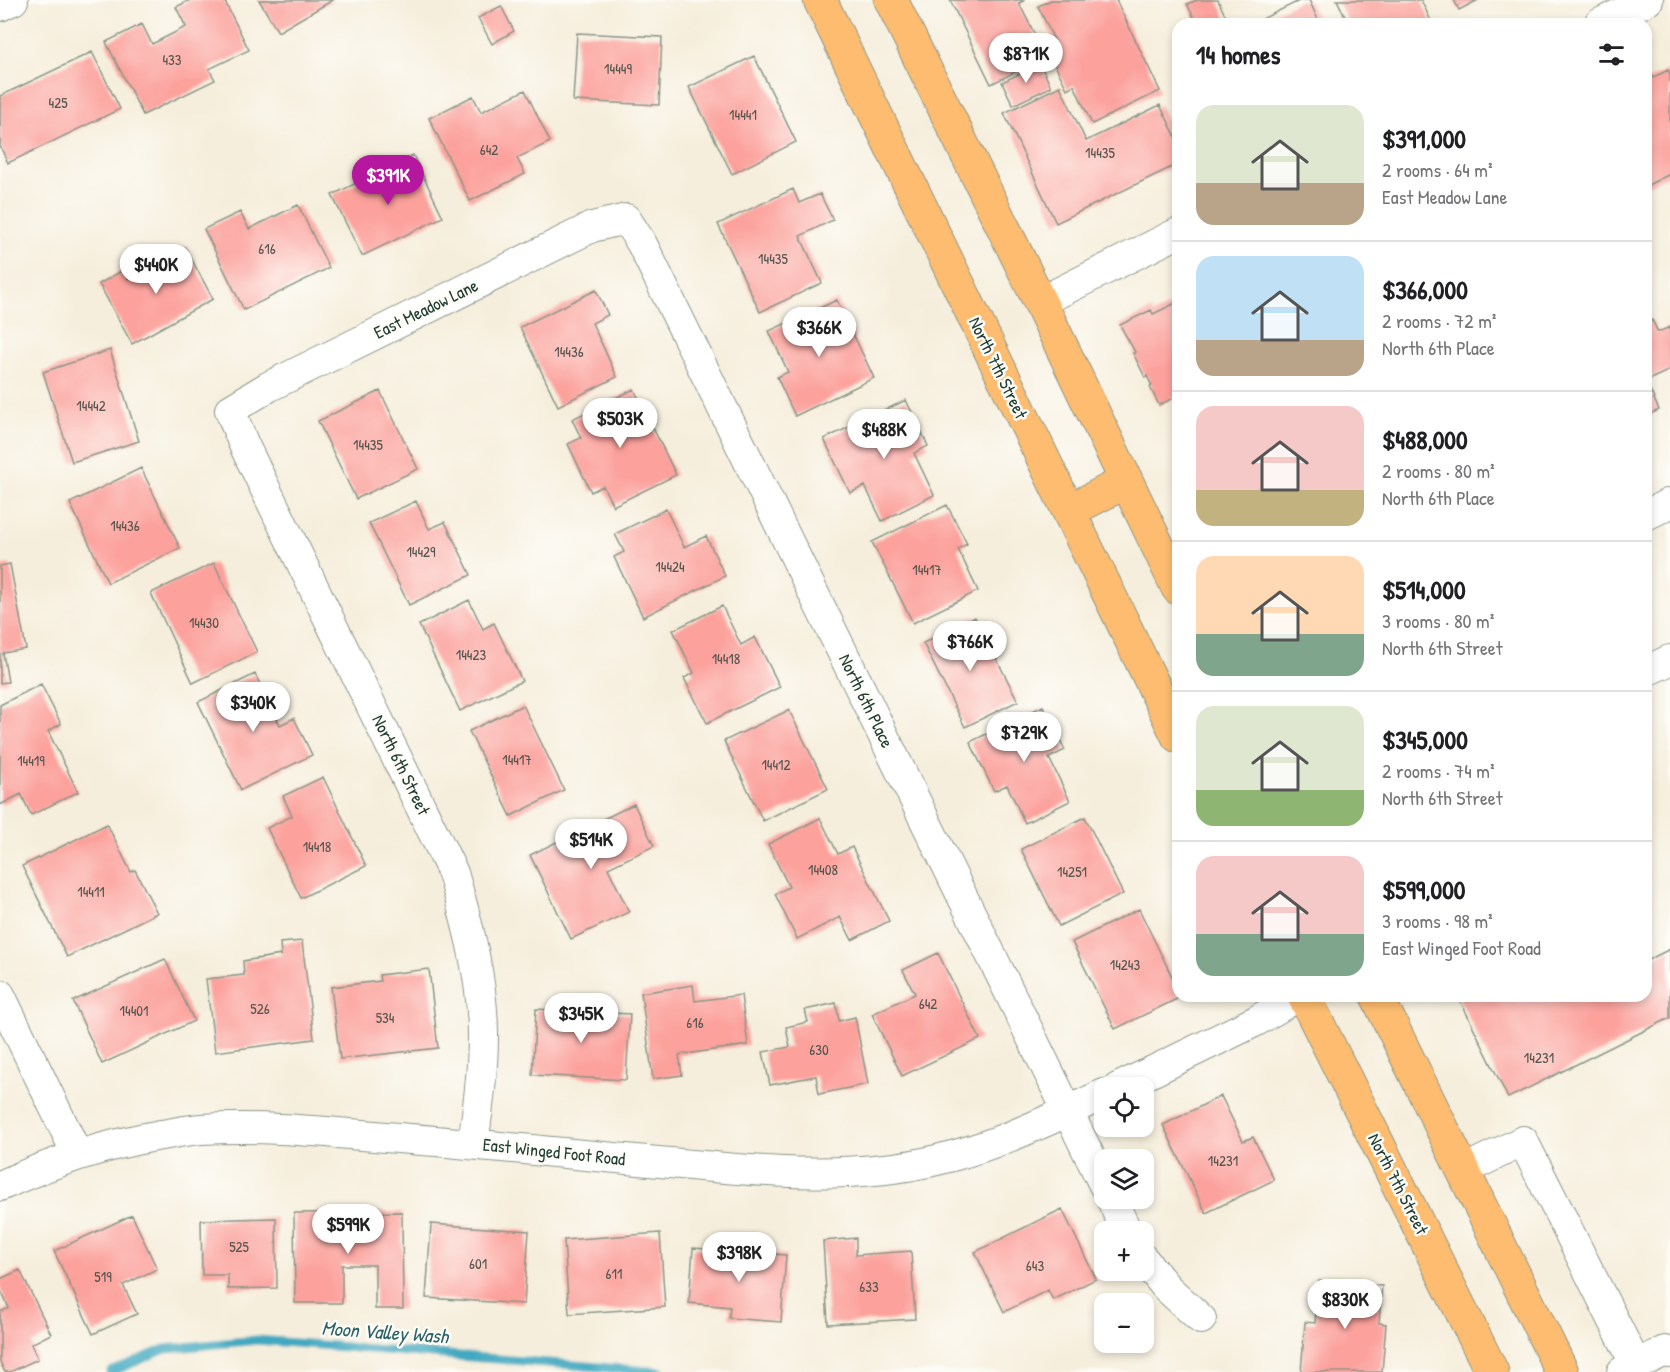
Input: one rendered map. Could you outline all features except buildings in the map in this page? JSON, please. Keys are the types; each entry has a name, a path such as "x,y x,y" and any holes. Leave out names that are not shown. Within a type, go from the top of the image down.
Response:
{"main road":[{"name":"North 7th Street","path":"820,0 1172,724"},
{"path":"891,0 1172,576"},
{"path":"1069,511 1125,482"},
{"name":"North 7th Street","path":"1307,1002 1492,1372"},
{"path":"1380,1002 1562,1372"}],"street":[{"path":"0,6 13,0"},
{"path":"1611,18 1648,0"},
{"name":"East Meadow Lane","path":"230,410 268,387 592,227 626,219"},
{"name":"North 6th Place","path":"626,219 642,244 1094,1165"},
{"path":"1040,302 1172,236"},
{"name":"North 6th Street","path":"230,410 243,445 453,873 469,929 478,980 483,1033 481,1088 472,1144"},
{"path":"1652,512 1670,503"},
{"path":"1652,668 1670,660"},
{"path":"0,995 77,1154"},
{"path":"1141,1077 1256,1021 1288,1002"},
{"name":"East Winged Foot Road","path":"0,1186 38,1168 77,1154 130,1140 210,1129 263,1128 472,1144 761,1172 837,1173 924,1163 982,1148 1031,1129 1094,1099"},
{"path":"1462,1171 1523,1141 1629,1369 1665,1351 1670,1353"},
{"path":"1154,1272 1167,1288 1201,1319"}],"waterway":[{"name":"Moon Valley Wash","path":"111,1372 165,1349 257,1340 661,1372"}]}
